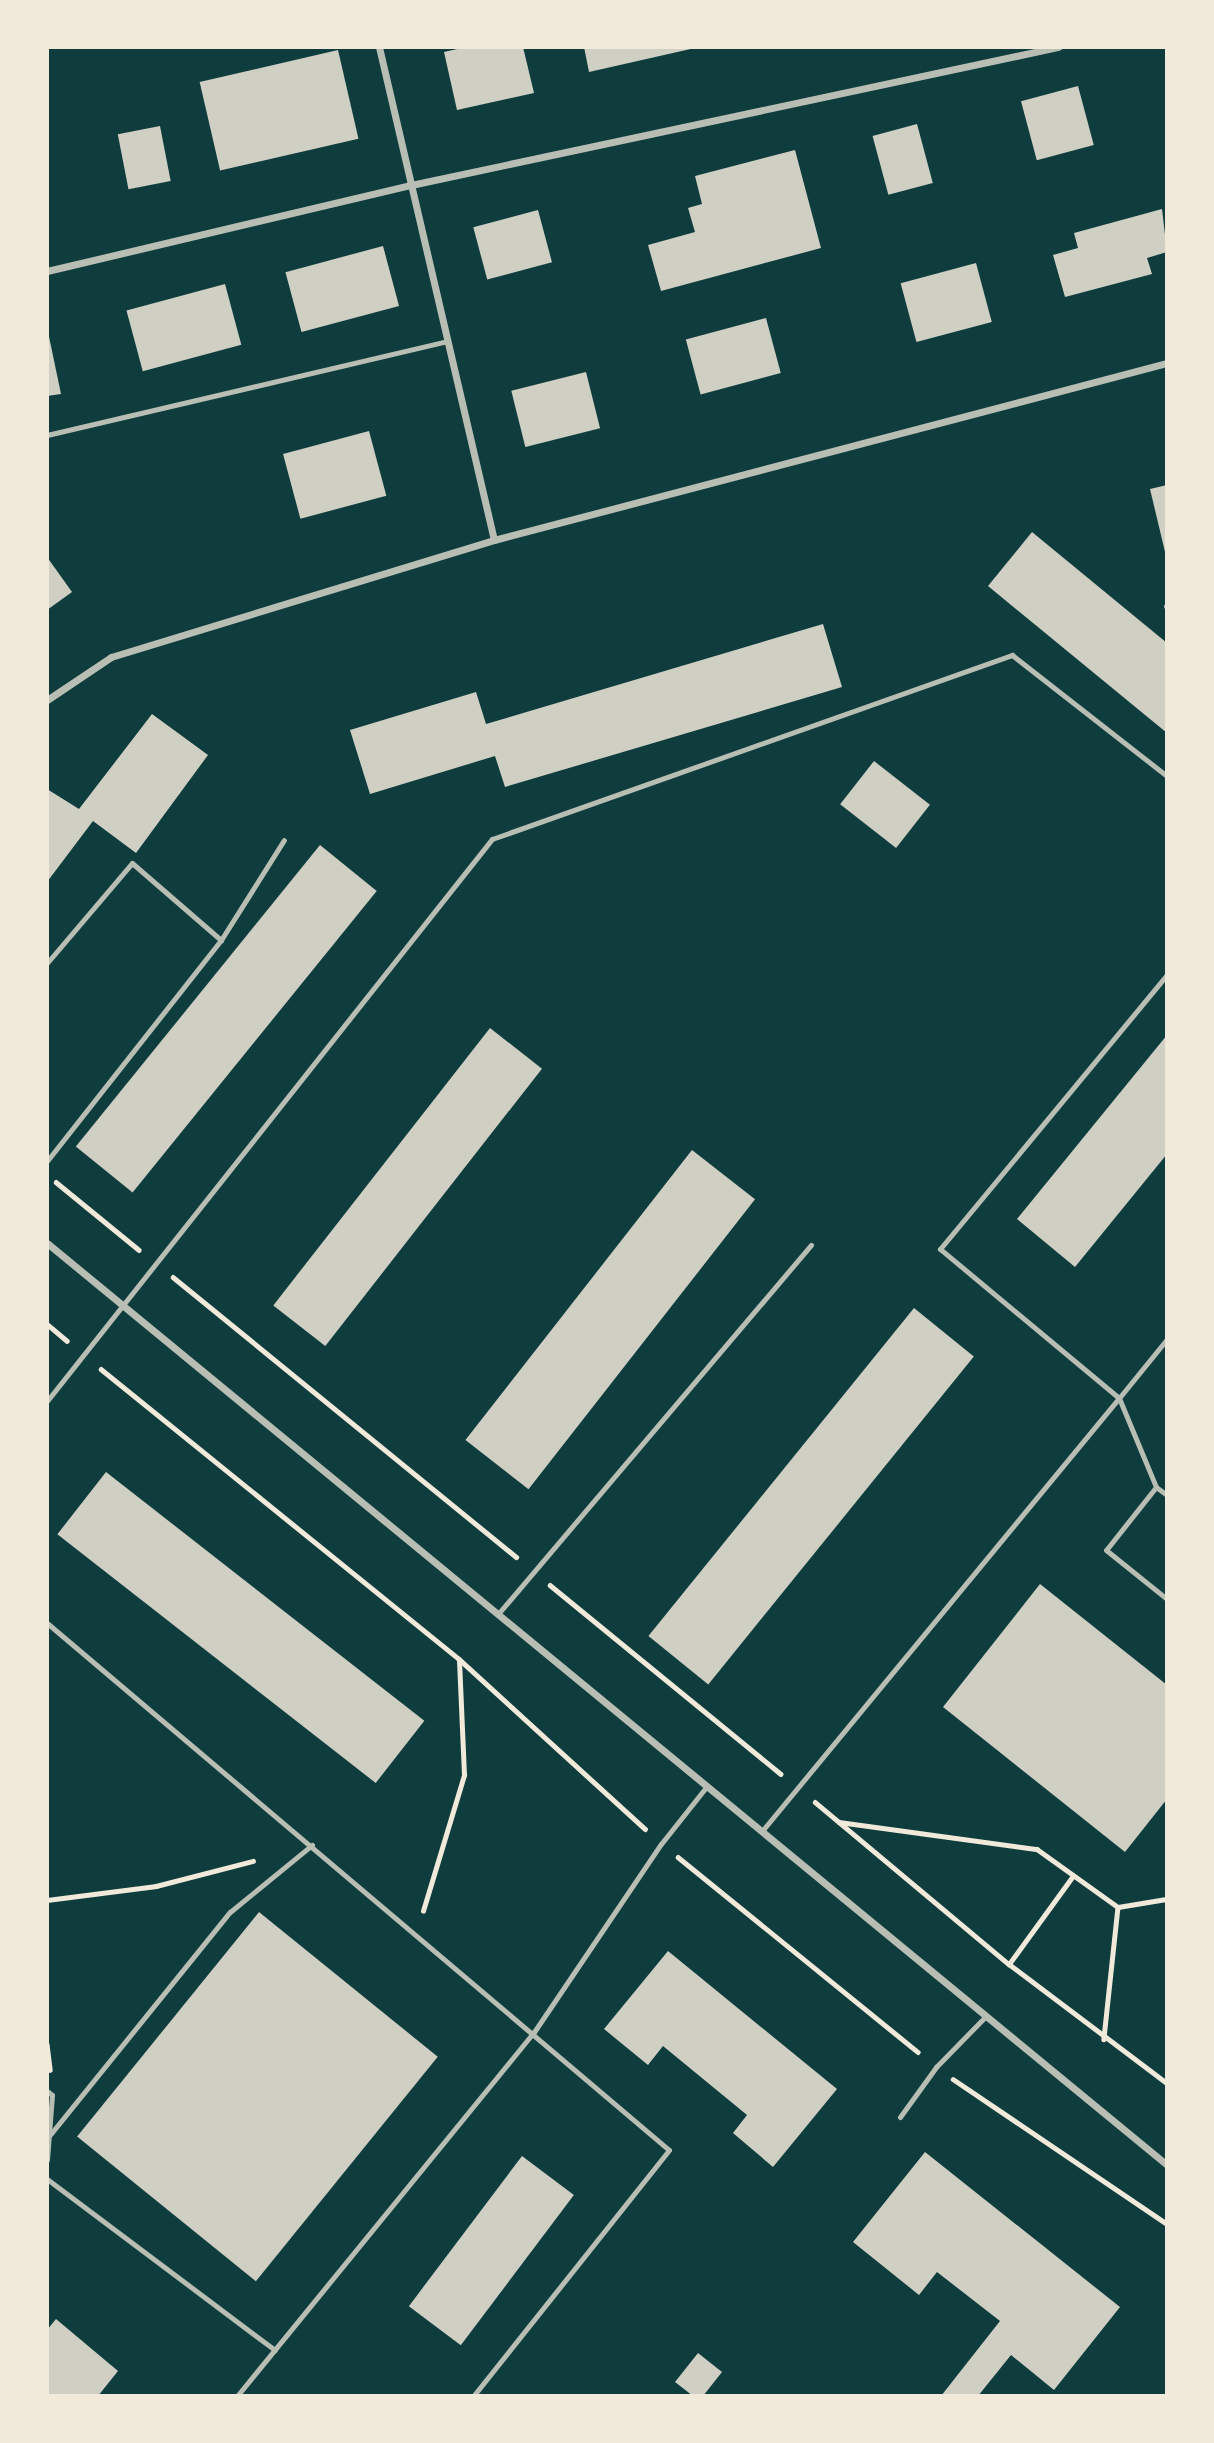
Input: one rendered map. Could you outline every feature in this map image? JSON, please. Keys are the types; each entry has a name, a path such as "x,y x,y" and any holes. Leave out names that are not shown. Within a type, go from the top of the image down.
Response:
{"street":[{"path":"379,47 494,540"},
{"path":"47,271 411,185 1058,47"},
{"path":"47,701 111,657 494,540 1167,363"},
{"path":"47,1244 1167,2165"}],"lane":[{"path":"47,435 447,341"},
{"path":"47,1401 492,839 1012,655 1167,776"},
{"path":"47,1161 221,940 284,839"},
{"path":"47,963 132,863 221,940"},
{"path":"1167,975 940,1249 1119,1398 1156,1487 1167,1495"},
{"path":"498,1614 532,1570 811,1245"},
{"path":"762,1831 1167,1339"},
{"path":"1156,1487 1106,1550 1167,1599"},
{"path":"47,1623 534,2032 668,2150 473,2396"},
{"path":"237,2396 534,2032 661,1844 707,1786"},
{"path":"49,2136 230,1912 312,1845"},
{"path":"900,2117 936,2067 986,2016"},
{"path":"47,2091 52,2095 47,2160"},
{"path":"47,2179 275,2350"}],"path":[{"path":"47,1175 797,1787 1009,1964 1104,2039 1167,2083"},
{"path":"47,1324 459,1659 661,1844 936,2067 1167,2224"},
{"path":"416,1933 464,1775 459,1659"},
{"path":"838,1822 1037,1849 1118,1907 1167,1899"},
{"path":"47,1900 156,1886 264,1858"},
{"path":"1009,1964 1073,1875"},
{"path":"1104,2039 1118,1907"}],"building":[{"path":"466,47 523,47 534,93 457,110 444,52"},
{"path":"584,47 695,47 695,48 589,72"},
{"path":"338,50 358,139 220,171 200,82"},
{"path":"1078,86 1094,145 1037,160 1021,101"},
{"path":"917,124 933,183 888,195 873,136"},
{"path":"160,126 171,181 128,189 118,134"},
{"path":"795,150 821,248 661,291 648,245 695,232 688,208 702,204 695,176"},
{"path":"1162,209 1167,252 1147,258 1152,274 1065,297 1053,255 1078,248 1074,233"},
{"path":"538,210 552,262 487,280 473,227"},
{"path":"383,246 399,306 301,332 285,272"},
{"path":"976,263 992,322 916,342 901,283"},
{"path":"225,284 241,345 143,371 126,310"},
{"path":"766,318 781,373 701,395 686,339"},
{"path":"47,327 61,394 47,396"},
{"path":"586,372 600,428 525,447 511,391"},
{"path":"369,431 386,496 300,519 283,454"},
{"path":"1167,485 1167,556 1166,556 1150,489"},
{"path":"1032,532 1167,643 1167,733 988,586"},
{"path":"47,557 72,592 47,610"},
{"path":"823,624 842,687 505,787 495,756 370,794 350,730 476,692 486,724"},
{"path":"152,714 208,755 136,853 93,821 47,882 47,789 79,809"},
{"path":"874,761 930,805 896,848 840,804"},
{"path":"320,845 377,891 133,1192 76,1147"},
{"path":"490,1028 542,1069 325,1346 273,1305"},
{"path":"1167,1035 1167,1154 1075,1267 1017,1219"},
{"path":"692,1150 755,1199 528,1489 465,1440"},
{"path":"914,1308 974,1356 708,1684 648,1636"},
{"path":"106,1472 424,1721 376,1783 57,1534"},
{"path":"1040,1584 1167,1685 1167,1799 1125,1852 943,1707"},
{"path":"259,1912 438,2057 256,2281 77,2137"},
{"path":"668,1951 837,2089 773,2167 733,2133 747,2115 663,2046 648,2065 604,2029"},
{"path":"925,2152 1120,2307 1054,2390 1011,2355 978,2396 941,2396 1000,2321 937,2272 919,2295 853,2242"},
{"path":"522,2156 574,2195 461,2345 409,2306"},
{"path":"56,2319 118,2371 98,2396 47,2396 47,2330"},
{"path":"698,2353 722,2372 703,2396 693,2396 675,2382"}]}
